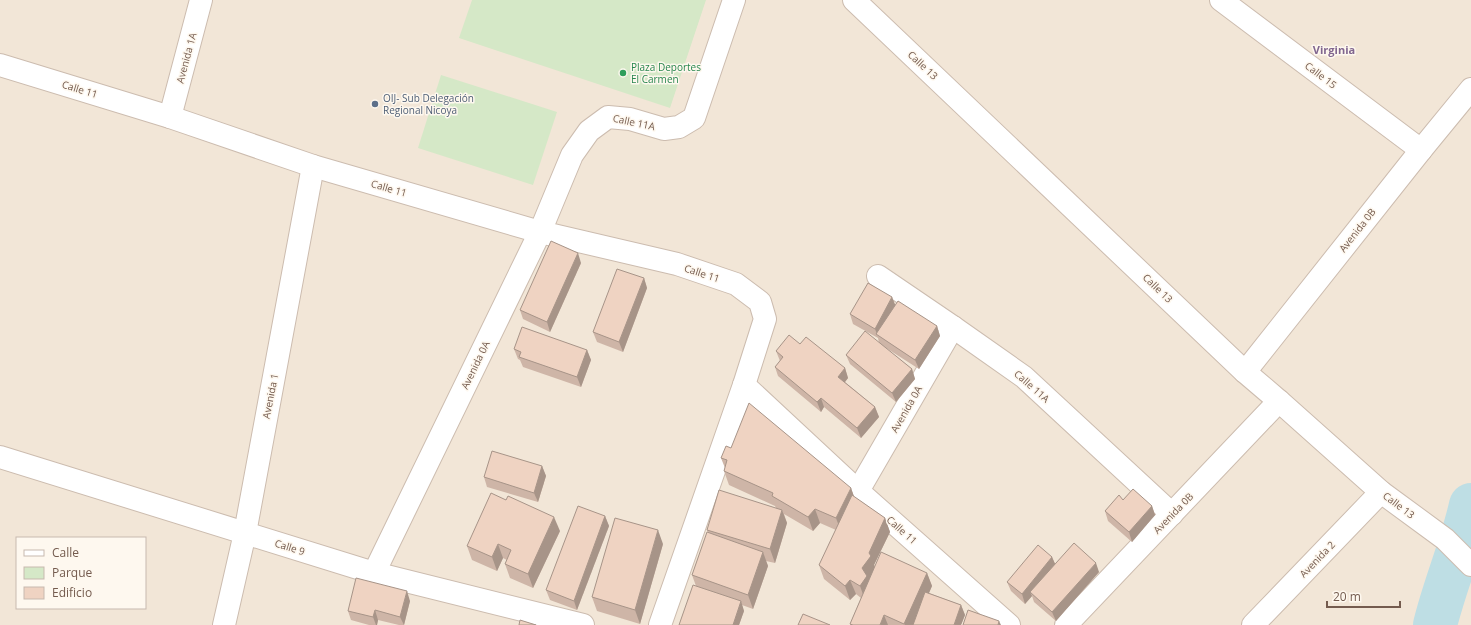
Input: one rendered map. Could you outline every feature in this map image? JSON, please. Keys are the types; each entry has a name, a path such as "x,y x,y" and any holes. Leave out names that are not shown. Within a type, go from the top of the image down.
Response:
{"street":[{"name":"Avenida 1A","path":"170,117 201,0"},
{"name":"Calle 11A","path":"572,154 589,131 608,117 630,119 664,129 679,127 694,118 734,0"},
{"name":"Calle 13","path":"854,0 1245,372 1382,492 1445,539 1471,565"},
{"name":"Calle 15","path":"1228,2 1421,150"},
{"name":"Calle 11","path":"0,65 170,117 313,166 540,232 677,264 736,284 760,302 765,319 744,385 858,491 1009,625"},
{"name":"Avenida 0B","path":"1245,372 1471,89"},
{"name":"Avenida 0A","path":"374,573 540,232 572,154"},
{"name":"Avenida 1","path":"224,625 244,533 313,166"},
{"name":"Calle 11A","path":"878,276 1024,377 1172,514"},
{"name":"Avenida 0A","path":"858,491 953,327"},
{"path":"660,625 744,385"},
{"name":"Avenida 0B","path":"1066,625 1279,401"},
{"name":"Calle 9","path":"0,457 374,573 583,625"},
{"name":"Avenida 2","path":"1253,625 1382,492"}],"shaded area":[{"path":"0,0 1471,0 1471,625 0,625"}],"green space":[{"name":"Plaza Deportes El Carmen","path":"472,0 706,0 670,108 459,38"},
{"path":"441,75 557,112 533,185 418,148"}],"building":[{"path":"551,241 578,253 547,322 520,310"},
{"path":"617,269 644,278 619,342 593,332"},
{"path":"868,283 892,297 875,329 850,314"},
{"path":"898,301 937,326 915,360 876,334"},
{"path":"522,327 587,350 577,377 519,357 521,352 514,349"},
{"path":"865,331 912,369 892,393 846,355"},
{"path":"789,335 800,344 806,337 845,368 838,377 875,407 857,428 821,398 817,402 775,367 783,357 776,351"},
{"path":"749,403 851,488 836,518 815,509 808,517 772,496 773,493 724,471 727,460 721,458 726,446 731,448"},
{"path":"492,451 542,466 534,493 484,477"},
{"path":"1133,489 1152,506 1129,532 1105,511 1119,495 1123,500"},
{"path":"719,490 782,510 770,549 707,530"},
{"path":"491,493 506,500 508,496 554,517 528,574 505,564 511,550 498,544 492,557 467,546"},
{"path":"852,495 885,518 869,553 871,556 862,568 867,576 860,586 850,580 845,586 819,565"},
{"path":"578,506 605,516 574,601 546,590"},
{"path":"615,518 658,530 635,610 592,597"},
{"path":"707,532 763,552 748,595 692,575"},
{"path":"1074,543 1096,563 1052,612 1030,592"},
{"path":"1038,545 1052,557 1022,594 1007,582"},
{"path":"881,552 927,573 904,624 884,615 880,625 850,624"},
{"path":"356,578 407,591 400,617 375,610 373,617 348,611"},
{"path":"693,585 741,601 733,625 679,625"},
{"path":"925,592 961,605 954,625 913,625"},
{"path":"968,610 999,621 998,625 963,625"},
{"path":"803,614 830,625 798,625"},
{"path":"520,620 536,625 519,625"}],"waterway":[{"path":"1435,625 1471,505"}],"place":[{"name":"Plaza Deportes El Carmen","path":"623,73"},
{"name":"OIJ- Sub Delegación Regional Nicoya","path":"375,104"}],"district":[{"name":"Virginia","path":"1334,49"}]}
